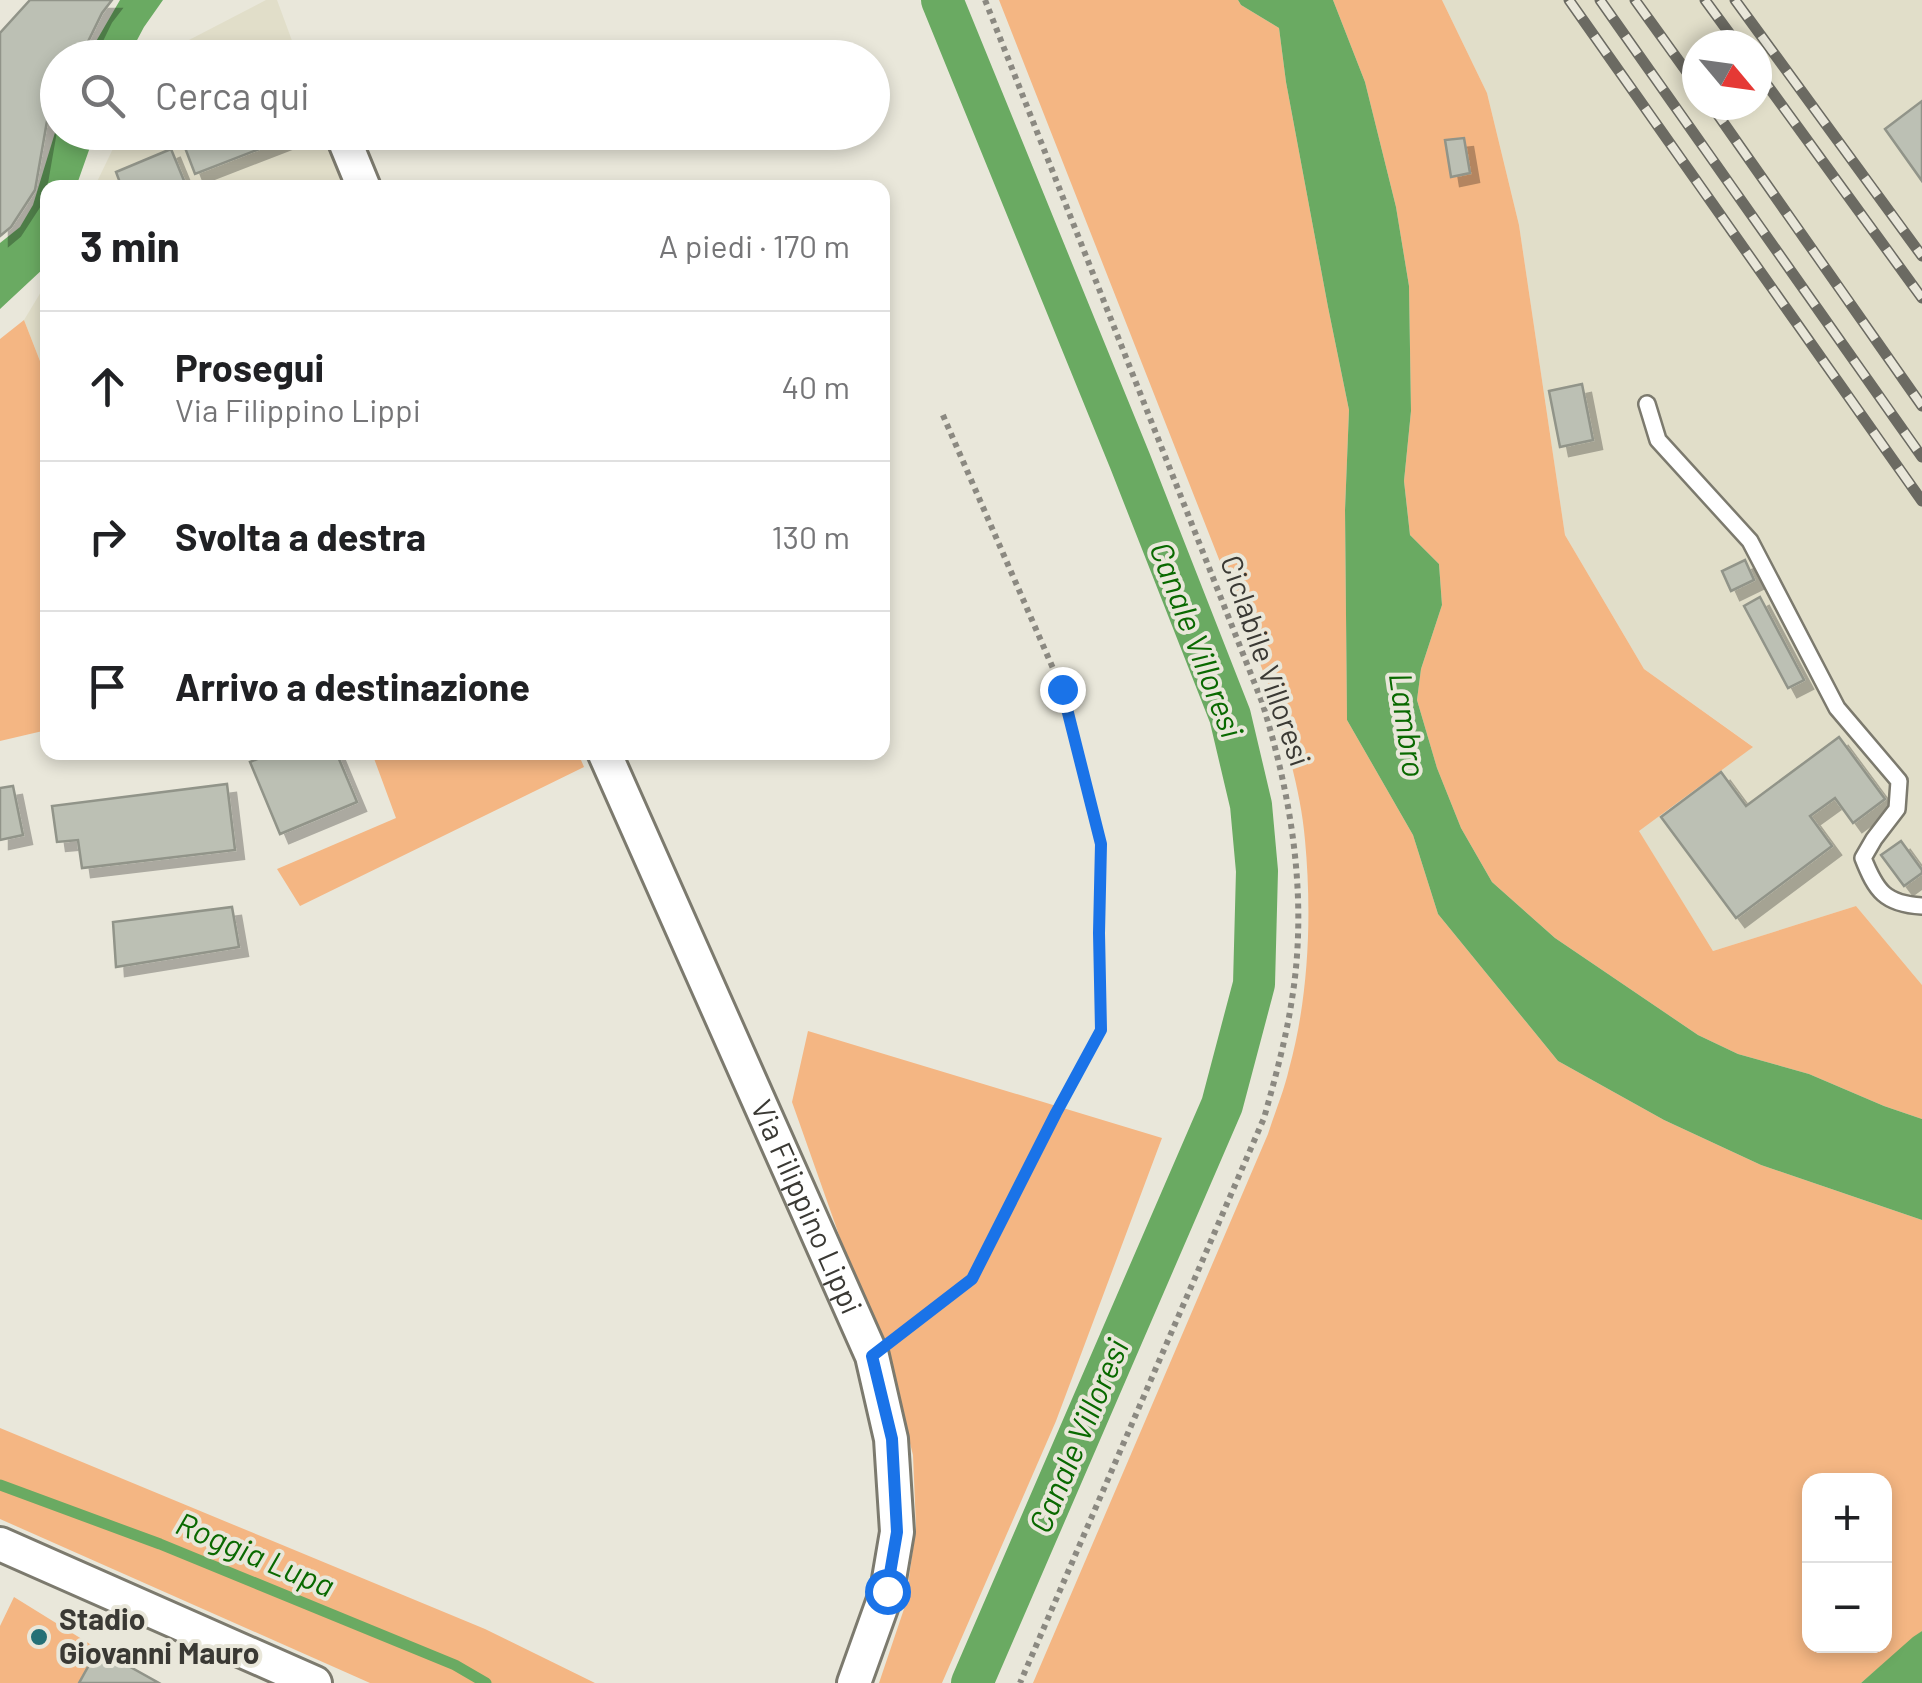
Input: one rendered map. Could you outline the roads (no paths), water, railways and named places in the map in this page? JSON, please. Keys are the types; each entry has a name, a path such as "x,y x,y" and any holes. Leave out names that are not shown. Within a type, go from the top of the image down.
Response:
{"street":[{"path":"348,150 361,180"},
{"name":"Via Filippino Lippi","path":"608,760 872,1356 892,1439 897,1532 887,1591 854,1683"},
{"path":"0,1544 315,1683"}],"lane":[{"path":"1647,404 1658,440 1750,541 1837,708 1898,781 1897,809 1862,858 1873,885 1899,904 1922,906"}],"water":[{"path":"120,0 163,0 137,40 97,40"},
{"name":"Lambro","path":"1238,0 1333,0 1365,82 1396,207 1409,286 1411,411 1404,481 1410,535 1439,564 1442,605 1421,669 1417,700 1437,768 1461,828 1492,882 1555,938 1698,1035 1738,1054 1809,1074 1922,1119 1922,1220 1761,1165 1664,1120 1558,1061 1438,914 1413,835 1347,720 1345,510 1349,410 1279,28"},
{"path":"50,150 89,150 78,180 41,180"},
{"path":"40,182 40,272 0,309 0,243 20,227"},
{"path":"1922,1631 1922,1683 1861,1683 1913,1637"}],"waterway":[{"name":"Canale Villoresi","path":"942,0 1230,716 1251,805 1257,871 1254,984 1222,1105 972,1683"},
{"name":"Roggia Lupa","path":"0,1485 160,1544 455,1665 486,1683"}],"railway":[{"path":"1569,0 1922,501"},
{"path":"1600,0 1922,457"},
{"path":"1635,0 1682,65"},
{"path":"1705,0 1727,30"},
{"path":"1735,0 1922,256"},
{"path":"1772,92 1922,298"},
{"path":"1722,120 1922,406"}],"place":[{"name":"Stadio Giovanni Mauro","path":"39,1637"}]}
